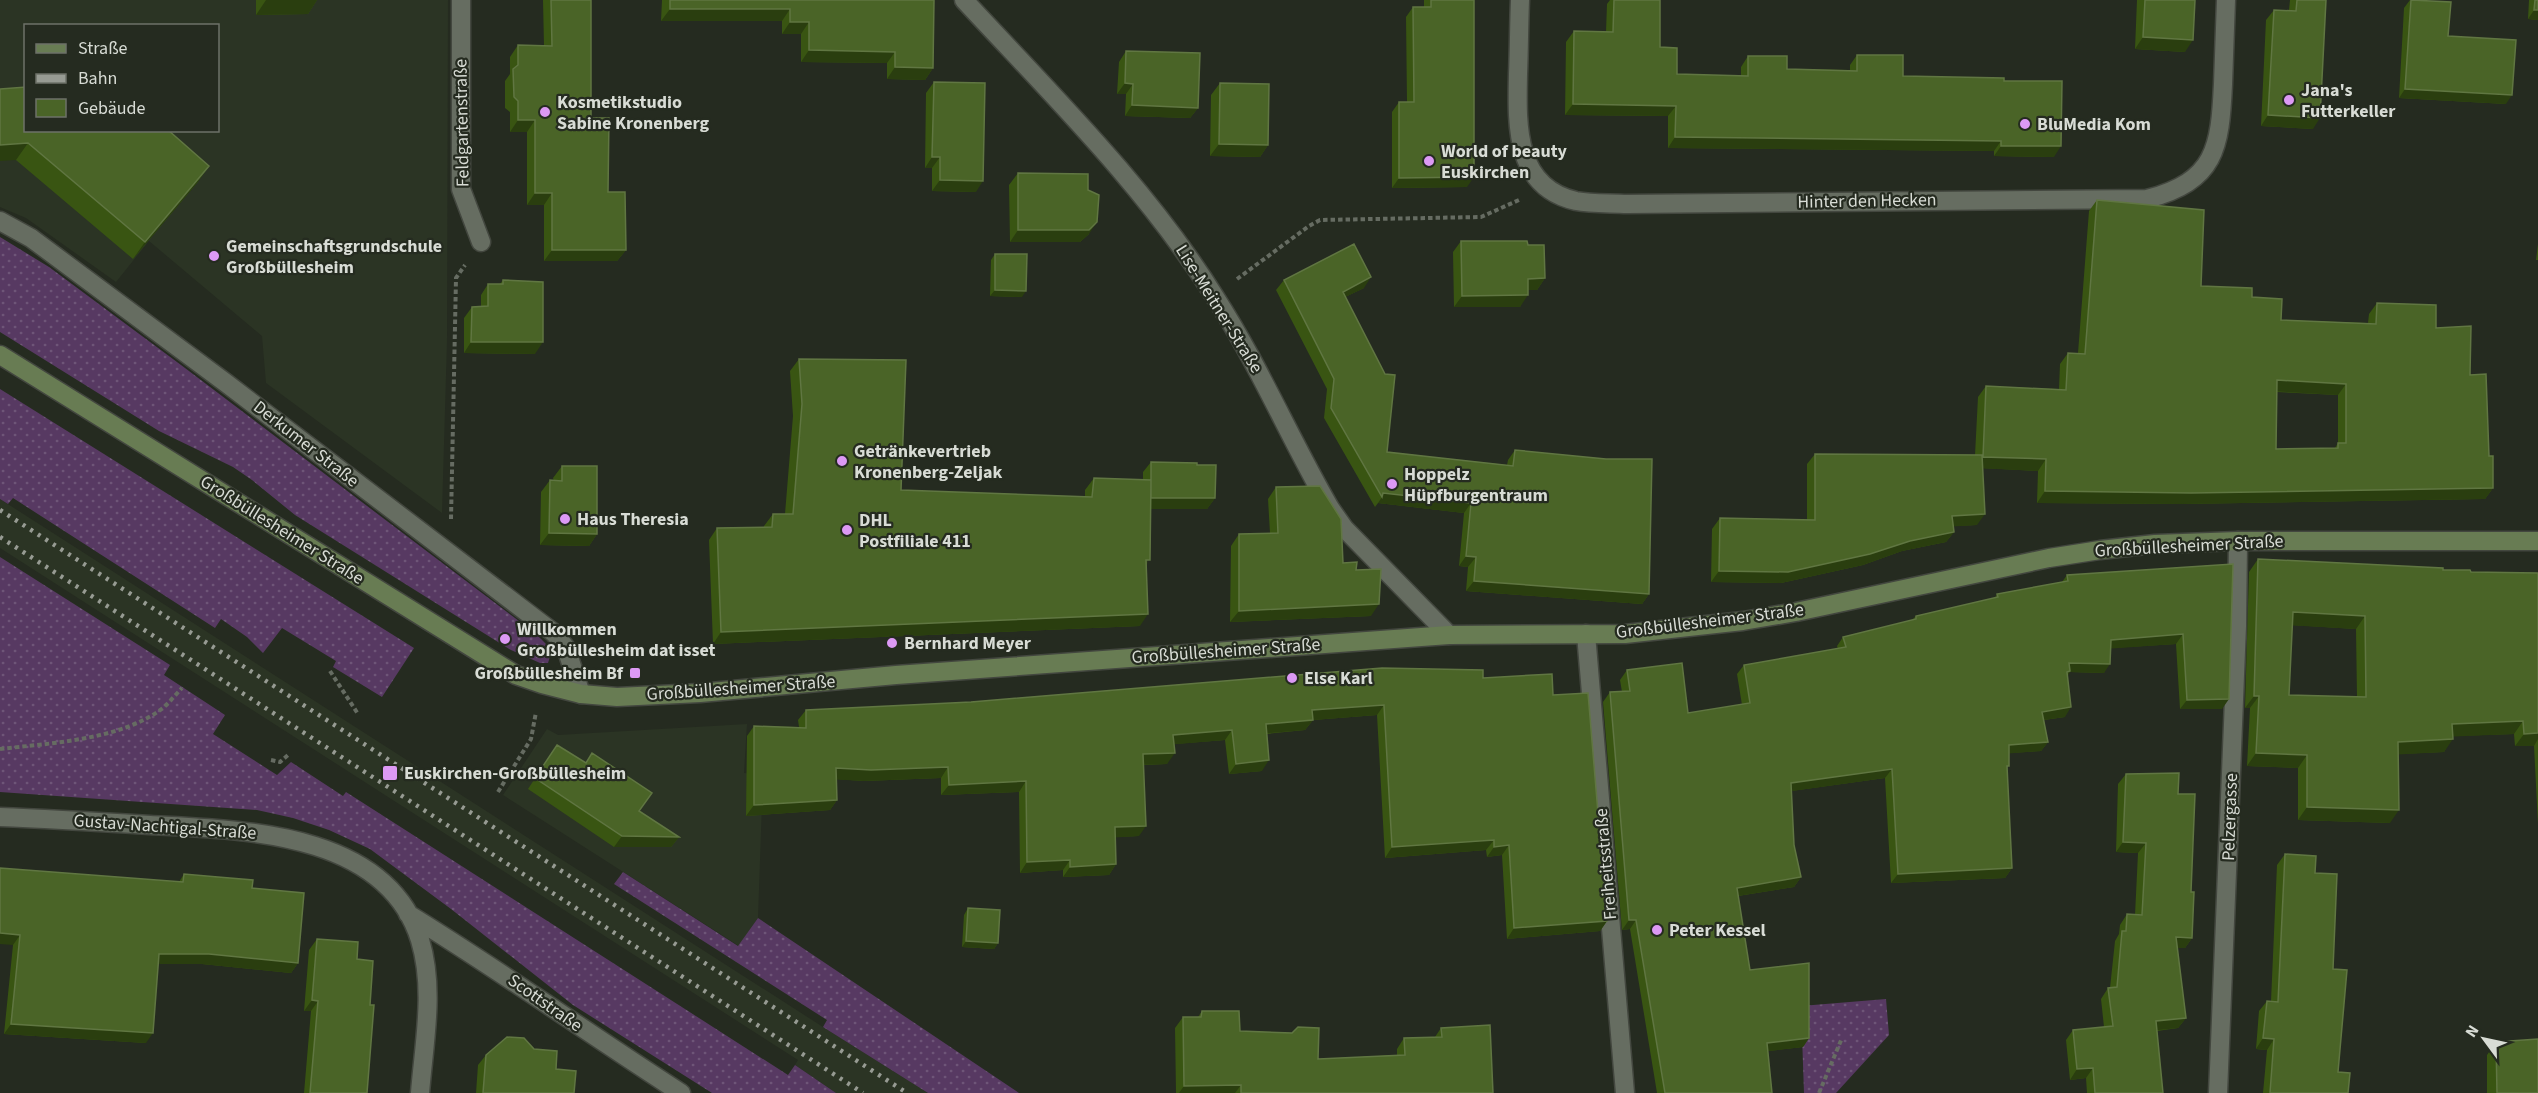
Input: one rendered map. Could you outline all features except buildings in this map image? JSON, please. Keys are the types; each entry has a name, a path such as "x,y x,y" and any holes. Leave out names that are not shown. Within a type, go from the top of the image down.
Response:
{"street":[{"name":"Feldgartenstraße","path":"461,0 461,189 481,243"},
{"name":"Lise-Meitner-Straße","path":"964,0 1151,205 1215,296 1252,359 1330,508 1344,528 1449,635"},
{"name":"Hinter den Hecken","path":"1520,0 1519,136 1528,166 1548,186 1574,200 1627,204 2147,199 2164,195 2192,181 2209,162 2215,150 2221,125 2226,0"},
{"name":"Derkumer Straße","path":"0,221 31,238 226,382 554,633 566,648 581,694"},
{"name":"Großbüllesheimer Straße","path":"0,355 516,675 581,694 617,697 700,693 896,675 1449,635 1624,634 1743,621 1871,597 2049,558 2156,544 2238,541 2538,541"},
{"name":"Pelzergasse","path":"2218,1093 2234,718 2238,541"},
{"name":"Freiheitsstraße","path":"1586,634 1625,1093"},
{"name":"Gustav-Nachtigal-Straße","path":"0,817 246,831 303,842 366,869 390,887 408,914 419,937 425,961 428,994 420,1093"},
{"name":"Scottstraße","path":"408,914 491,965 563,1017 681,1093"}],"path":[{"path":"1215,296 1320,220 1481,217 1548,186"},
{"path":"447,553 451,516 456,278 481,243"},
{"path":"330,671 358,714"},
{"path":"498,792 531,739 542,684"},
{"path":"0,749 107,733 136,723 163,708 182,688"},
{"path":"271,760 280,762 288,755"},
{"path":"1819,1093 1842,1038"}],"shaded area":[{"path":"0,0 448,0 447,341 442,513 266,383 262,336 149,241 116,282 26,218 0,207"},
{"path":"0,237 49,267 536,634 552,650 548,663 540,663 511,650 295,515 233,467 159,431 0,332"},
{"path":"0,389 414,648 382,697 333,667 336,661 282,628 263,653 247,637 221,619 215,628 13,498 8,504 0,499"},
{"path":"0,499 928,1093 836,1093 795,1065 798,1060 0,548"},
{"path":"0,557 170,665 164,675 225,715 213,734 277,775 291,762 343,796 346,792 788,1075 795,1065 836,1093 712,1093 573,1005 370,849 329,830 293,818 257,810 0,792"},
{"path":"747,724 744,773 763,774 758,918 739,946 503,795 547,729 558,735"},
{"path":"623,872 738,946 758,918 1019,1093 928,1093 823,1027 827,1020 614,884"},
{"path":"1886,999 1889,1035 1836,1093 1804,1093 1801,1006"}],"railway":[{"path":"0,510 907,1093"},
{"path":"0,537 863,1093"}],"place":[{"name":"Jana's Futterkeller","path":"2289,100"},
{"name":"Kosmetikstudio Sabine Kronenberg","path":"545,112"},
{"name":"BluMedia Kom","path":"2025,124"},
{"name":"World of beauty Euskirchen","path":"1429,161"},
{"name":"Gemeinschaftsgrundschule Großbüllesheim","path":"214,256"},
{"name":"Getränkevertrieb Kronenberg-Zeljak","path":"842,461"},
{"name":"Hoppelz Hüpfburgentraum","path":"1392,484"},
{"name":"Haus Theresia","path":"565,519"},
{"name":"DHL Postfiliale 411","path":"847,530"},
{"name":"Willkommen Großbüllesheim dat isset","path":"505,639"},
{"name":"Bernhard Meyer","path":"892,643"},
{"name":"Großbüllesheim Bf","path":"635,673"},
{"name":"Else Karl","path":"1292,678"},
{"name":"Euskirchen-Großbüllesheim","path":"390,773"},
{"name":"Peter Kessel","path":"1657,930"}]}
